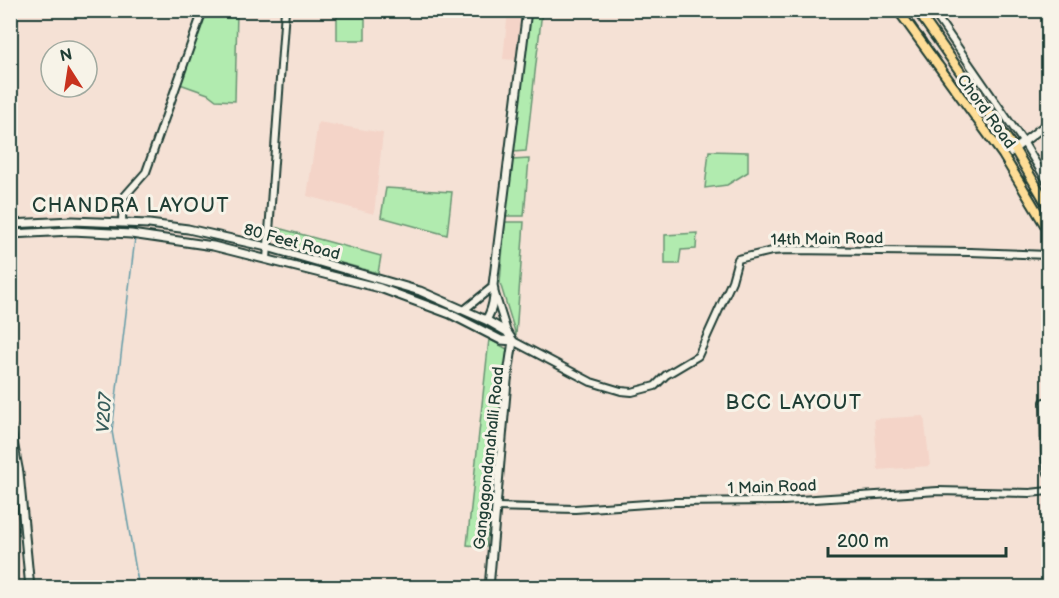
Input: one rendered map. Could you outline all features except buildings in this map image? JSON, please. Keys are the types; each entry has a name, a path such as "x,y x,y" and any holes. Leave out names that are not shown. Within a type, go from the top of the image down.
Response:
{"main road":[{"path":"484,330 492,288 527,10"},
{"name":"Chord Road","path":"897,10 1004,157 1048,231"},
{"name":"Chord Road","path":"917,10 1015,150 1048,206"},
{"path":"1004,157 1048,123"},
{"name":"80 Feet Road","path":"10,224 122,221 188,229 267,247 420,291 486,320 507,332"},
{"path":"10,234 72,231 131,234 213,246 380,288 419,301 501,340 513,341"},
{"path":"507,332 513,341"},
{"name":"Gangagondanahalli Road","path":"489,588 507,381 513,341"},
{"path":"10,426 19,473 30,588"}],"street":[{"path":"122,221 123,198 146,172 203,10"},
{"path":"267,259 285,10"},
{"path":"932,10 1024,142 1048,183"},
{"name":"14th Main Road","path":"513,341 591,382 632,392 655,386 666,375 698,356 732,281 738,259 772,250 788,249 1048,255"},
{"path":"464,310 492,288 507,332"},
{"path":"1048,402 1044,402 1045,457 1048,473"},
{"name":"1 Main Road","path":"496,507 575,508 675,502 784,501 938,492 1030,493 1048,491"}],"shaded area":[{"path":"508,11 521,11 516,60 503,59"},
{"path":"318,122 383,133 374,214 307,196"},
{"path":"924,416 930,466 878,470 874,419"}],"green space":[{"path":"207,11 237,11 235,101 216,100 208,94 180,84"},
{"path":"531,11 542,11 526,151 513,152"},
{"path":"337,15 365,15 365,40 337,40"},
{"path":"709,151 748,152 748,172 727,185 705,188"},
{"path":"529,159 524,216 506,216 512,160"},
{"path":"386,188 452,192 447,235 381,217"},
{"path":"505,222 524,222 516,335 500,283"},
{"path":"278,228 381,256 378,273 301,252"},
{"path":"697,233 696,249 681,250 679,264 665,264 665,235"},
{"path":"489,339 507,349 486,547 467,545"}],"waterway":[{"name":"V207","path":"135,238 112,431 139,588"}],"railway":[{"path":"906,10 1048,215"}],"district":[{"name":"CHANDRA LAYOUT","path":"131,205"},
{"name":"BCC LAYOUT","path":"794,402"}]}
